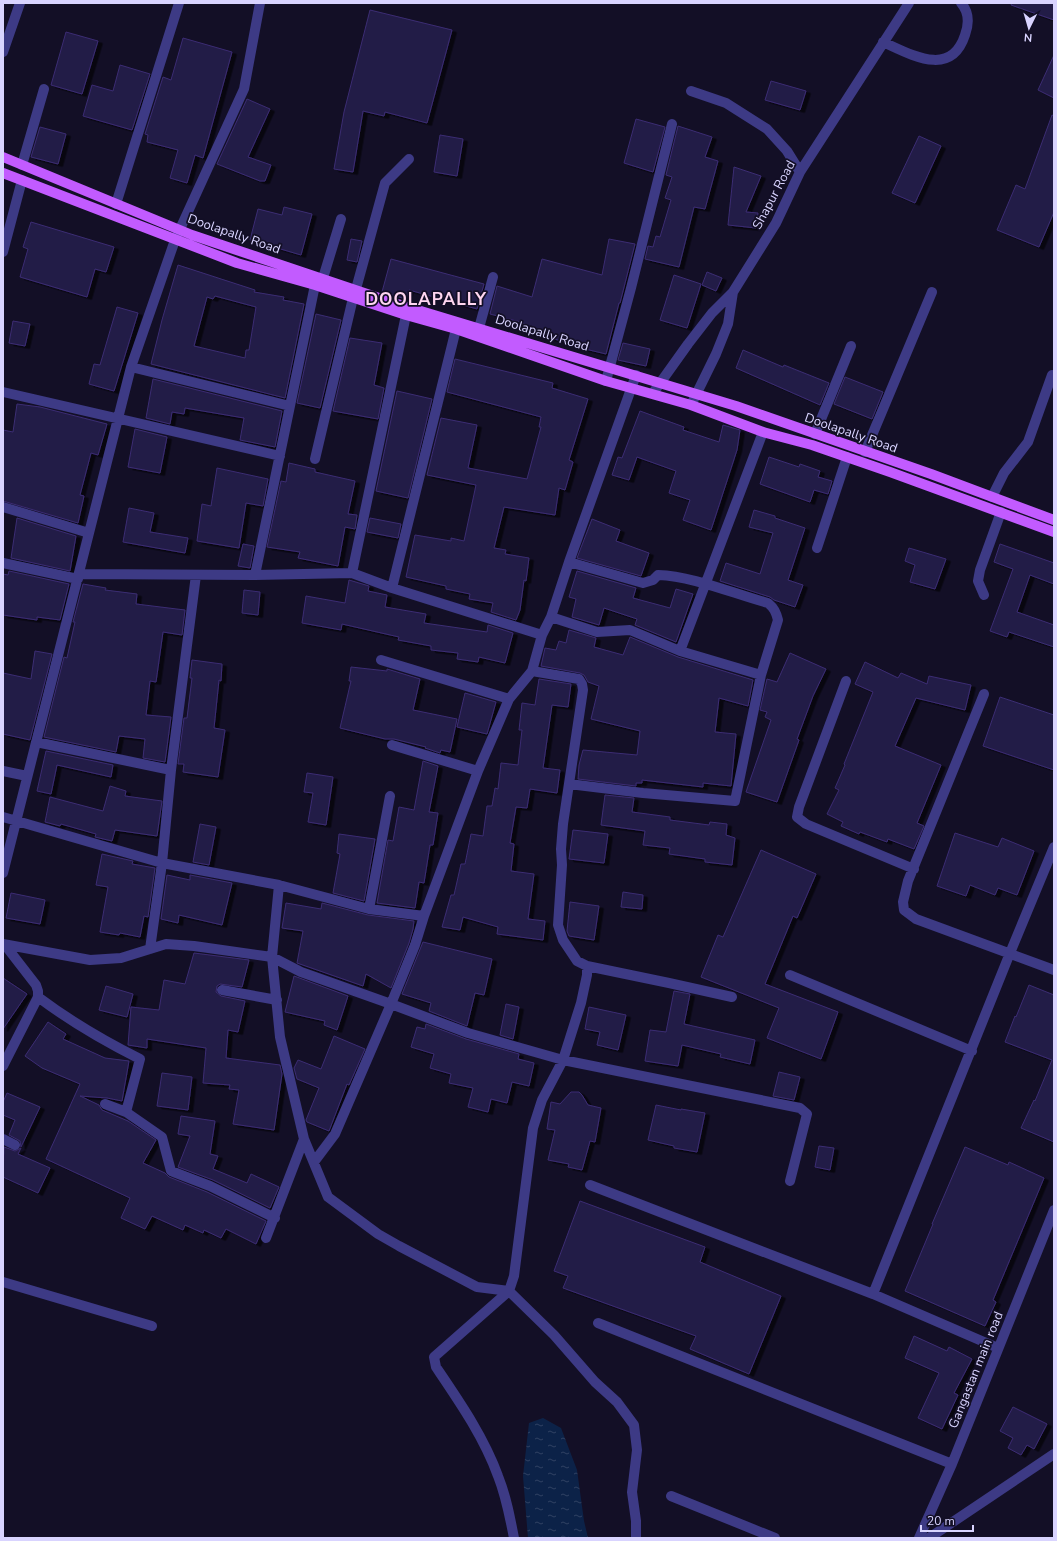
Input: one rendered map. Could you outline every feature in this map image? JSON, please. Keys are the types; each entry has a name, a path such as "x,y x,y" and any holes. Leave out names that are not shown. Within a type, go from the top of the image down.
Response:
{"main road":[{"name":"Doolapally Road","path":"3,157 180,230 323,278 354,294 406,315 456,329 606,381 653,393 691,405 763,432 812,445 1054,532"},
{"name":"Doolapally Road","path":"3,173 237,263 315,285 398,304 736,406 1054,520"}],"street":[{"path":"3,52 20,3"},
{"path":"116,204 179,3"},
{"path":"3,873 131,367 175,240 244,89 260,3"},
{"name":"Shapur Road","path":"653,393 712,313 733,292 776,223 800,172 909,3"},
{"path":"883,42 912,55 924,58 937,60 949,58 959,50 968,27 968,18 961,3"},
{"path":"22,165 44,89"},
{"path":"691,90 726,103 767,129 787,151 800,172"},
{"path":"606,381 672,124"},
{"path":"315,459 354,294 386,183 409,159"},
{"path":"3,252 22,180"},
{"path":"323,278 341,219"},
{"path":"480,328 493,277"},
{"path":"256,575 315,285"},
{"path":"691,405 716,354 728,324 733,292"},
{"path":"865,452 932,292"},
{"path":"352,574 406,315"},
{"path":"392,588 456,329"},
{"path":"816,434 851,346"},
{"path":"131,367 290,406"},
{"path":"314,1162 335,1134 392,1004 478,771 509,698 532,671 542,634 551,617 568,562 636,375"},
{"path":"992,497 1004,473 1028,442 1052,375"},
{"path":"3,392 280,456"},
{"path":"680,651 763,432"},
{"path":"817,548 847,457"},
{"path":"3,507 89,533"},
{"path":"984,595 978,581 980,570 1001,512"},
{"path":"568,562 643,583 653,580 658,575 671,575 768,603 774,608 778,620 761,675 735,801 643,793 569,784"},
{"path":"3,563 79,576 352,574 392,588 542,634"},
{"path":"150,949 162,863 171,770 196,575"},
{"path":"551,617 597,632 630,630 680,651 761,675"},
{"path":"381,660 509,698"},
{"path":"532,671 579,679 583,690 561,849 562,865 558,925 563,940 577,961 586,966 732,997"},
{"path":"846,681 799,807 797,817 806,824 914,869"},
{"path":"984,694 905,891 903,902 904,910 916,919 1054,970"},
{"path":"36,742 171,770"},
{"path":"392,745 478,771"},
{"path":"3,771 27,776"},
{"path":"369,909 390,796"},
{"path":"3,817 162,863 279,885 369,909 424,916"},
{"path":"873,1294 1054,847"},
{"path":"279,885 272,957 280,1037 304,1139 328,1196 378,1234 477,1287 509,1291 554,1335 595,1382 617,1402 634,1425 637,1450 632,1492 636,1521 636,1538"},
{"path":"4,945 90,960 121,958 166,944 194,946 272,957 301,972 468,1033 563,1060 800,1108 807,1114 790,1181"},
{"path":"3,1066 38,997 36,985 4,945"},
{"path":"514,1538 511,1520 498,1476 479,1434 436,1367 434,1357 509,1291 514,1276 533,1128 542,1100 563,1060 587,975 586,966"},
{"path":"790,975 972,1051"},
{"path":"222,990 277,1000"},
{"path":"38,997 60,1014 112,1045 140,1059 126,1112"},
{"path":"105,1104 126,1112 162,1137 171,1171 210,1186 275,1218"},
{"path":"3,1139 16,1145"},
{"path":"266,1238 275,1218 304,1139"},
{"path":"590,1185 873,1294 998,1348"},
{"name":"Gangastan main road","path":"919,1538 952,1464 1054,1210"},
{"path":"3,1282 152,1326"},
{"path":"598,1323 952,1464"},
{"path":"929,1538 1054,1454"},
{"path":"671,1496 775,1538"}],"water":[{"path":"543,1418 561,1428 577,1470 584,1521 588,1538 528,1538 523,1476 529,1423"}],"building":[{"path":"1012,3 1054,3 1054,20 1011,5"},
{"path":"370,10 452,30 427,123 385,112 384,116 363,111 353,172 334,169 344,112"},
{"path":"66,32 98,41 82,94 51,85"},
{"path":"183,38 232,52 203,158 195,155 187,183 170,178 178,150 147,142 148,135 145,134 163,77 171,80"},
{"path":"1054,55 1054,98 1038,90"},
{"path":"120,65 150,74 132,130 83,116 92,85 113,91"},
{"path":"771,81 806,91 800,110 765,100"},
{"path":"247,99 270,109 248,157 271,165 265,181 260,181 217,164"},
{"path":"1052,115 1054,116 1054,212 1039,247 997,230 1016,185 1025,189"},
{"path":"636,119 665,127 653,172 624,163"},
{"path":"678,126 712,137 705,157 718,161 705,209 694,207 679,267 645,259 648,246 653,247 656,236 660,237 671,200 665,198 672,177 666,175"},
{"path":"40,127 66,134 58,164 31,157"},
{"path":"440,135 463,139 457,176 434,172"},
{"path":"919,136 941,146 915,203 892,193"},
{"path":"734,167 761,176 746,212 758,213 756,228 728,225"},
{"path":"284,207 312,214 301,255 250,240 258,209 282,215"},
{"path":"31,222 114,247 106,272 95,269 87,297 20,277 28,249 23,247"},
{"path":"351,239 362,241 357,262 347,260"},
{"path":"609,239 635,244 606,354 581,348 582,346 522,331 524,323 490,314 497,286 532,297 542,259 602,275"},
{"path":"391,259 484,284 477,309 409,290 406,299 382,292"},
{"path":"178,265 255,290 254,292 284,297 283,300 304,304 285,398 151,364","holes":["215,296 256,307 249,350 246,350 245,358 194,346 207,297 213,299"]},
{"path":"707,272 722,278 716,291 702,285"},
{"path":"674,275 701,284 687,328 660,320"},
{"path":"117,307 138,313 114,391 89,384 94,364 100,365"},
{"path":"316,314 341,320 320,408 297,403"},
{"path":"13,321 30,324 25,346 9,343"},
{"path":"350,338 382,343 374,385 384,388 378,419 333,411"},
{"path":"623,343 650,349 646,366 618,360"},
{"path":"743,350 783,367 784,365 829,383 820,405 736,368"},
{"path":"455,359 553,383 552,388 588,399 569,460 573,462 565,490 559,488 555,515 504,507 494,548 506,550 505,554 529,558 520,610 516,620 491,612 493,603 469,599 470,594 446,589 446,586 406,577 415,535 451,541 451,538 464,541 476,485 427,475 441,418 477,425 468,468 527,479 541,427 539,427 541,417 447,392"},
{"path":"845,377 883,392 872,419 834,404"},
{"path":"153,379 282,411 275,447 240,440 244,418 185,408 184,414 172,412 170,424 146,418"},
{"path":"397,391 432,399 408,498 376,491"},
{"path":"17,404 40,407 107,424 98,455 91,453 80,495 84,496 78,523 3,501 3,430 13,432"},
{"path":"640,411 684,427 683,430 719,442 723,425 740,430 737,450 711,530 683,520 690,500 669,493 676,471 637,457 629,480 612,475 618,457 622,458"},
{"path":"135,429 167,437 160,473 128,467"},
{"path":"769,457 799,467 800,464 820,471 818,477 832,481 828,494 814,490 810,502 760,484"},
{"path":"289,463 315,469 315,472 355,481 348,514 357,515 355,529 345,527 338,566 298,558 300,552 267,547 281,481 286,482"},
{"path":"217,468 268,479 263,506 246,503 239,548 197,541 202,504 211,506"},
{"path":"129,508 154,513 150,532 188,538 185,553 123,542"},
{"path":"754,510 775,516 775,518 805,528 788,580 803,585 795,607 774,600 770,597 720,581 726,563 760,574 773,533 749,527"},
{"path":"17,518 76,536 70,571 11,558"},
{"path":"370,518 401,524 398,538 367,532"},
{"path":"592,519 620,530 616,541 649,553 641,576 577,558"},
{"path":"243,544 254,546 250,568 238,566"},
{"path":"1000,544 1054,563 1054,584 1030,575 1017,612 1054,625 1054,647 1009,632 1007,637 990,631 1013,569 994,562"},
{"path":"909,548 946,559 935,589 910,582 915,565 905,561"},
{"path":"9,571 69,584 60,620 37,617 37,620 3,615 3,574 8,575"},
{"path":"577,571 636,588 633,598 670,608 676,589 693,594 676,642 635,625 637,619 604,608 599,625 572,617 576,599 569,597"},
{"path":"349,580 369,586 368,591 387,595 385,607 426,614 424,623 487,632 488,625 513,633 505,663 479,657 478,662 457,659 458,653 431,650 431,646 398,640 399,637 342,624 341,630 302,623 306,596 345,603"},
{"path":"83,584 106,588 105,590 137,594 136,604 185,610 182,635 163,632 156,682 150,681 146,715 171,717 165,762 143,758 145,739 119,736 116,752 44,737 64,657 67,658 75,622 73,622"},
{"path":"244,590 260,592 258,615 242,613"},
{"path":"569,630 596,638 594,647 623,655 630,637 678,657 753,680 748,706 719,698 715,732 736,734 731,786 703,783 703,787 642,780 642,783 636,783 636,786 578,779 579,765 583,750 637,755 640,731 591,719 599,686 588,682 584,675 580,673 541,666 545,648 556,650 559,641 566,643"},
{"path":"35,651 52,654 30,740 3,734 3,673 31,679"},
{"path":"790,653 826,669 813,696 797,739 799,740 777,802 746,792 771,720 765,717 767,712 760,710 767,679 777,682"},
{"path":"192,660 222,664 214,728 225,730 218,777 183,772 184,764 178,764 184,718 187,718 192,678 190,678"},
{"path":"865,662 898,678 901,673 927,684 929,676 971,685 965,710 916,698 895,746 941,765 917,823 924,826 914,849 888,839 887,842 860,832 859,834 841,826 843,822 827,814 839,790 835,788 873,692 855,684"},
{"path":"351,667 387,671 387,669 420,679 413,710 457,719 450,752 441,750 440,753 425,748 426,747 394,739 385,739 340,728 351,681 349,681"},
{"path":"539,679 571,684 568,707 552,705 543,768 560,770 557,793 530,789 527,808 516,807 510,843 514,844 511,871 534,874 528,919 545,921 543,940 497,934 498,927 463,917 460,930 442,927 451,895 454,895 461,864 465,864 471,834 483,836 487,806 492,806 495,788 498,789 501,763 518,765 522,730 519,730 522,703 535,705"},
{"path":"465,693 496,702 487,734 457,727"},
{"path":"1000,697 1054,715 1054,770 983,746"},
{"path":"46,751 113,765 111,777 57,765 51,794 37,791"},
{"path":"423,761 438,766 429,812 438,813 433,845 430,845 424,883 419,882 415,908 377,903 388,840 393,841 399,807 414,810"},
{"path":"307,773 333,777 326,825 308,822 313,793 304,792"},
{"path":"110,786 126,791 125,796 162,801 157,836 115,830 112,841 95,837 96,834 61,824 60,826 45,822 50,797 103,811"},
{"path":"605,795 634,798 632,812 670,817 670,820 709,825 710,822 727,824 726,835 735,838 732,865 705,862 705,859 669,854 670,848 643,845 645,831 601,825"},
{"path":"200,824 216,827 209,865 193,862"},
{"path":"573,830 608,834 604,863 569,859"},
{"path":"955,833 998,847 1002,838 1034,851 1017,895 998,888 995,895 970,885 966,896 937,886"},
{"path":"339,834 375,839 364,901 333,893 340,854 337,853"},
{"path":"761,850 816,874 797,918 793,916 765,984 838,1012 821,1059 767,1038 779,1008 701,977 718,935 723,937"},
{"path":"102,854 133,861 132,864 155,868 148,917 144,916 140,937 120,933 119,935 100,932 108,887 96,885"},
{"path":"167,875 190,880 190,875 232,883 222,925 179,915 178,923 161,919"},
{"path":"623,892 643,895 642,909 621,907"},
{"path":"11,893 45,900 40,924 6,918"},
{"path":"570,902 599,906 594,940 569,936 567,931"},
{"path":"286,903 321,909 322,903 368,915 414,921 409,943 391,988 366,974 363,986 297,963 303,931 282,928"},
{"path":"423,942 492,959 484,995 475,993 467,1026 429,1011 431,1003 402,994"},
{"path":"194,953 249,960 242,987 220,984 217,986 216,992 221,996 245,1001 238,1032 228,1030 226,1058 280,1065 282,1074 274,1130 233,1124 239,1090 229,1089 230,1085 203,1083 206,1048 147,1039 147,1048 128,1045 131,1007 159,1010 164,980 185,984"},
{"path":"294,976 348,996 337,1030 324,1025 325,1021 285,1012"},
{"path":"3,978 27,994 3,1029"},
{"path":"1029,985 1054,995 1054,1142 1021,1128 1034,1100 1035,1101 1052,1060 1005,1042"},
{"path":"106,986 133,994 127,1017 99,1010"},
{"path":"674,991 690,994 684,1024 755,1040 750,1064 720,1057 721,1054 682,1045 678,1066 645,1061 650,1030 666,1032"},
{"path":"506,1004 519,1007 513,1039 500,1035"},
{"path":"589,1007 626,1015 618,1050 597,1045 600,1032 585,1029"},
{"path":"48,1022 66,1034 63,1039 105,1058 129,1061 122,1101 107,1098 80,1096 99,1105 102,1110 128,1121 156,1140 143,1163 165,1173 169,1177 207,1192 266,1221 256,1244 226,1229 221,1238 204,1230 203,1233 185,1225 183,1230 152,1216 145,1229 121,1218 130,1198 46,1159 80,1084 42,1068 25,1056"},
{"path":"426,1024 466,1039 519,1054 518,1059 534,1063 529,1086 512,1082 507,1103 491,1099 488,1112 468,1107 473,1088 449,1083 451,1074 430,1068 434,1054 411,1047 417,1027 425,1029"},
{"path":"334,1036 365,1049 349,1085 347,1084 329,1131 307,1122 306,1120 319,1088 297,1079 294,1068 298,1060 321,1069"},
{"path":"779,1072 800,1077 794,1100 773,1096"},
{"path":"162,1073 192,1077 188,1110 157,1106"},
{"path":"571,1092 579,1092 588,1105 601,1108 595,1142 590,1141 582,1170 568,1167 569,1164 548,1160 555,1130 547,1129 551,1102 560,1104"},
{"path":"7,1093 40,1107 21,1147 20,1141 9,1135 15,1120 3,1115 3,1102"},
{"path":"656,1105 705,1113 697,1152 674,1148 674,1146 648,1140"},
{"path":"181,1116 215,1121 210,1154 218,1156 213,1169 247,1183 251,1174 279,1187 270,1208 213,1180 178,1167 190,1136 178,1134"},
{"path":"819,1146 834,1148 830,1170 815,1167"},
{"path":"4,1147 15,1151 21,1148 18,1154 50,1168 38,1193 3,1177"},
{"path":"965,1147 1008,1165 1009,1162 1044,1178 993,1300 996,1302 985,1326 905,1291"},
{"path":"580,1201 705,1247 700,1262 781,1296 749,1374 690,1349 696,1336 563,1288 568,1276 554,1271"},
{"path":"914,1336 947,1351 949,1347 972,1359 954,1393 958,1395 942,1429 918,1418 939,1373 905,1358"},
{"path":"1013,1407 1047,1424 1034,1449 1027,1445 1021,1455 1008,1448 1013,1438 1000,1431"}],"district":[{"name":"DOOLAPALLY","path":"426,299"}]}
